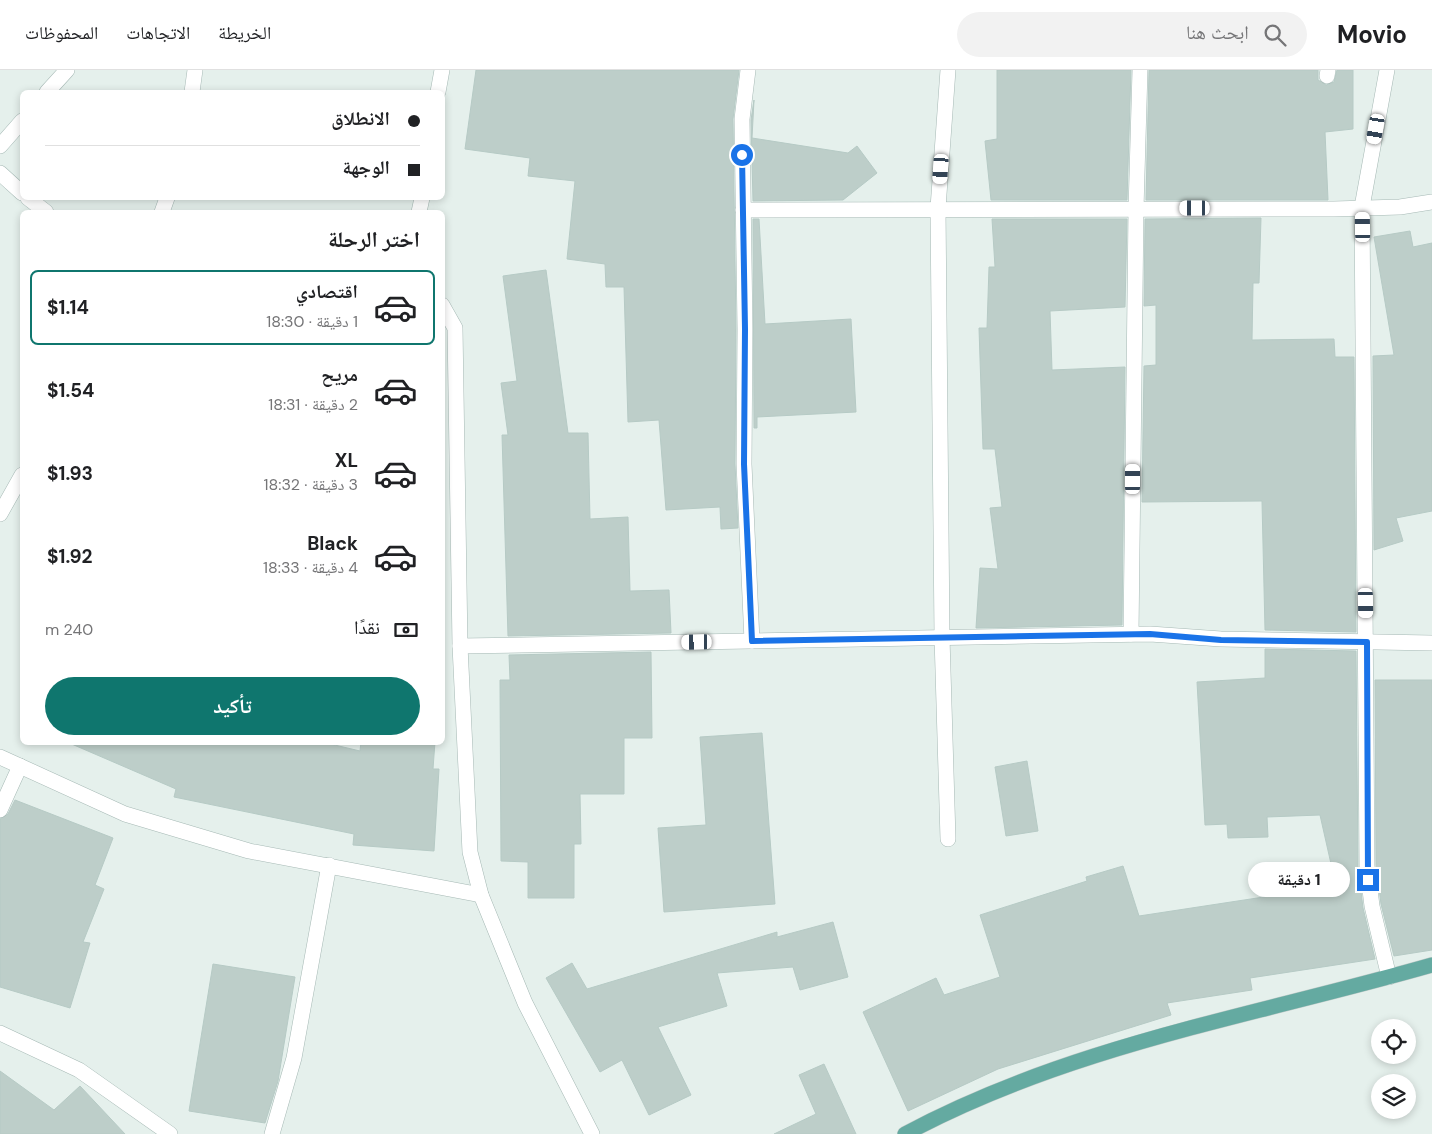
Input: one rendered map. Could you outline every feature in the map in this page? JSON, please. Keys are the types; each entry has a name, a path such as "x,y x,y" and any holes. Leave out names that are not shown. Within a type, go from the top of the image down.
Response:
{"main road":[{"path":"905,1134 1031,1077 1141,1040 1432,965"}],"street":[{"path":"49,90 67,70"},
{"path":"192,90 195,70"},
{"path":"438,90 442,70"},
{"path":"748,70 742,119 745,329 744,464 752,641"},
{"path":"948,70 938,208 942,637 948,839"},
{"path":"1131,634 1136,208 1140,70"},
{"path":"1387,70 1362,207 1367,642 1367,866 1372,906 1389,977"},
{"path":"0,146 20,123"},
{"path":"0,173 20,191"},
{"path":"31,200 43,210"},
{"path":"743,210 1400,207 1432,202"},
{"path":"445,310 455,328 460,646 470,852 481,895 525,1003 592,1134"},
{"path":"0,514 20,479"},
{"path":"460,646 1131,634 1221,640 1432,643"},
{"path":"0,757 126,814 250,851 481,895"},
{"path":"0,810 20,766"},
{"path":"272,1134 294,1058 329,866"},
{"path":"0,1033 79,1070 170,1134"}],"building":[{"path":"476,70 739,70 733,119 736,329 735,464 738,528 721,529 720,507 666,510 659,420 628,422 624,287 606,287 605,264 567,259 575,181 528,176 530,158 465,149"},
{"path":"997,70 1131,70 1127,200 991,200 985,141 997,139"},
{"path":"1149,70 1318,70 1318,80 1326,85 1334,82 1337,70 1353,70 1353,129 1325,132 1328,200 1146,200"},
{"path":"754,100 752,138 848,153 857,146 877,173 843,200 753,201 751,120"},
{"path":"1261,218 1259,283 1253,283 1252,340 1334,339 1335,357 1354,357 1356,632 1265,630 1262,501 1142,502 1144,366 1156,365 1156,305 1144,306 1145,219"},
{"path":"753,219 759,219 765,324 851,319 856,412 757,417 757,428 754,428"},
{"path":"992,219 1127,219 1125,307 1050,311 1052,370 1125,367 1122,625 976,628 980,568 998,569 990,508 1002,507 995,449 983,449 979,328 987,328 989,267 995,267"},
{"path":"1410,231 1413,247 1432,243 1432,511 1396,518 1403,541 1374,550 1373,356 1394,355 1374,237"},
{"path":"546,270 568,433 588,433 590,519 628,517 630,591 669,590 671,633 508,636 502,435 508,435 501,383 517,381 503,276"},
{"path":"1265,649 1356,651 1358,866 1363,908 1375,959 1250,978 1252,990 1167,1003 1171,1015 998,1069 908,1111 863,1012 936,978 944,995 1000,977 980,915 1087,881 1086,877 1123,866 1139,916 1336,886 1320,815 1267,817 1268,837 1228,838 1227,824 1205,825 1197,682 1265,678"},
{"path":"651,652 652,738 624,738 624,794 580,794 581,844 574,844 574,898 528,898 528,862 501,861 500,680 510,680 509,655"},
{"path":"1375,680 1432,680 1432,950 1394,956 1381,904 1376,865"},
{"path":"762,733 775,904 664,912 658,828 706,825 700,737"},
{"path":"74,745 335,745 360,751 361,745 435,745 433,769 439,769 434,851 353,845 354,834 174,797 176,789"},
{"path":"1027,761 1038,831 1006,836 995,767"},
{"path":"15,800 113,838 95,885 104,889 83,942 90,943 70,1008 0,987 0,819 8,814"},
{"path":"833,922 848,977 800,990 793,967 717,973 727,1006 658,1027 691,1095 649,1115 622,1060 600,1072 546,978 572,963 587,989 777,932 777,937"},
{"path":"213,964 295,977 278,1081 265,1123 189,1111"},
{"path":"824,1064 856,1134 774,1134 816,1114 799,1075"},
{"path":"0,1071 54,1110 80,1086 125,1134 0,1134"}],"route":[{"path":"742,155 745,329 744,464 752,641 1150,634 1221,640 1367,642 1368,880"}]}
